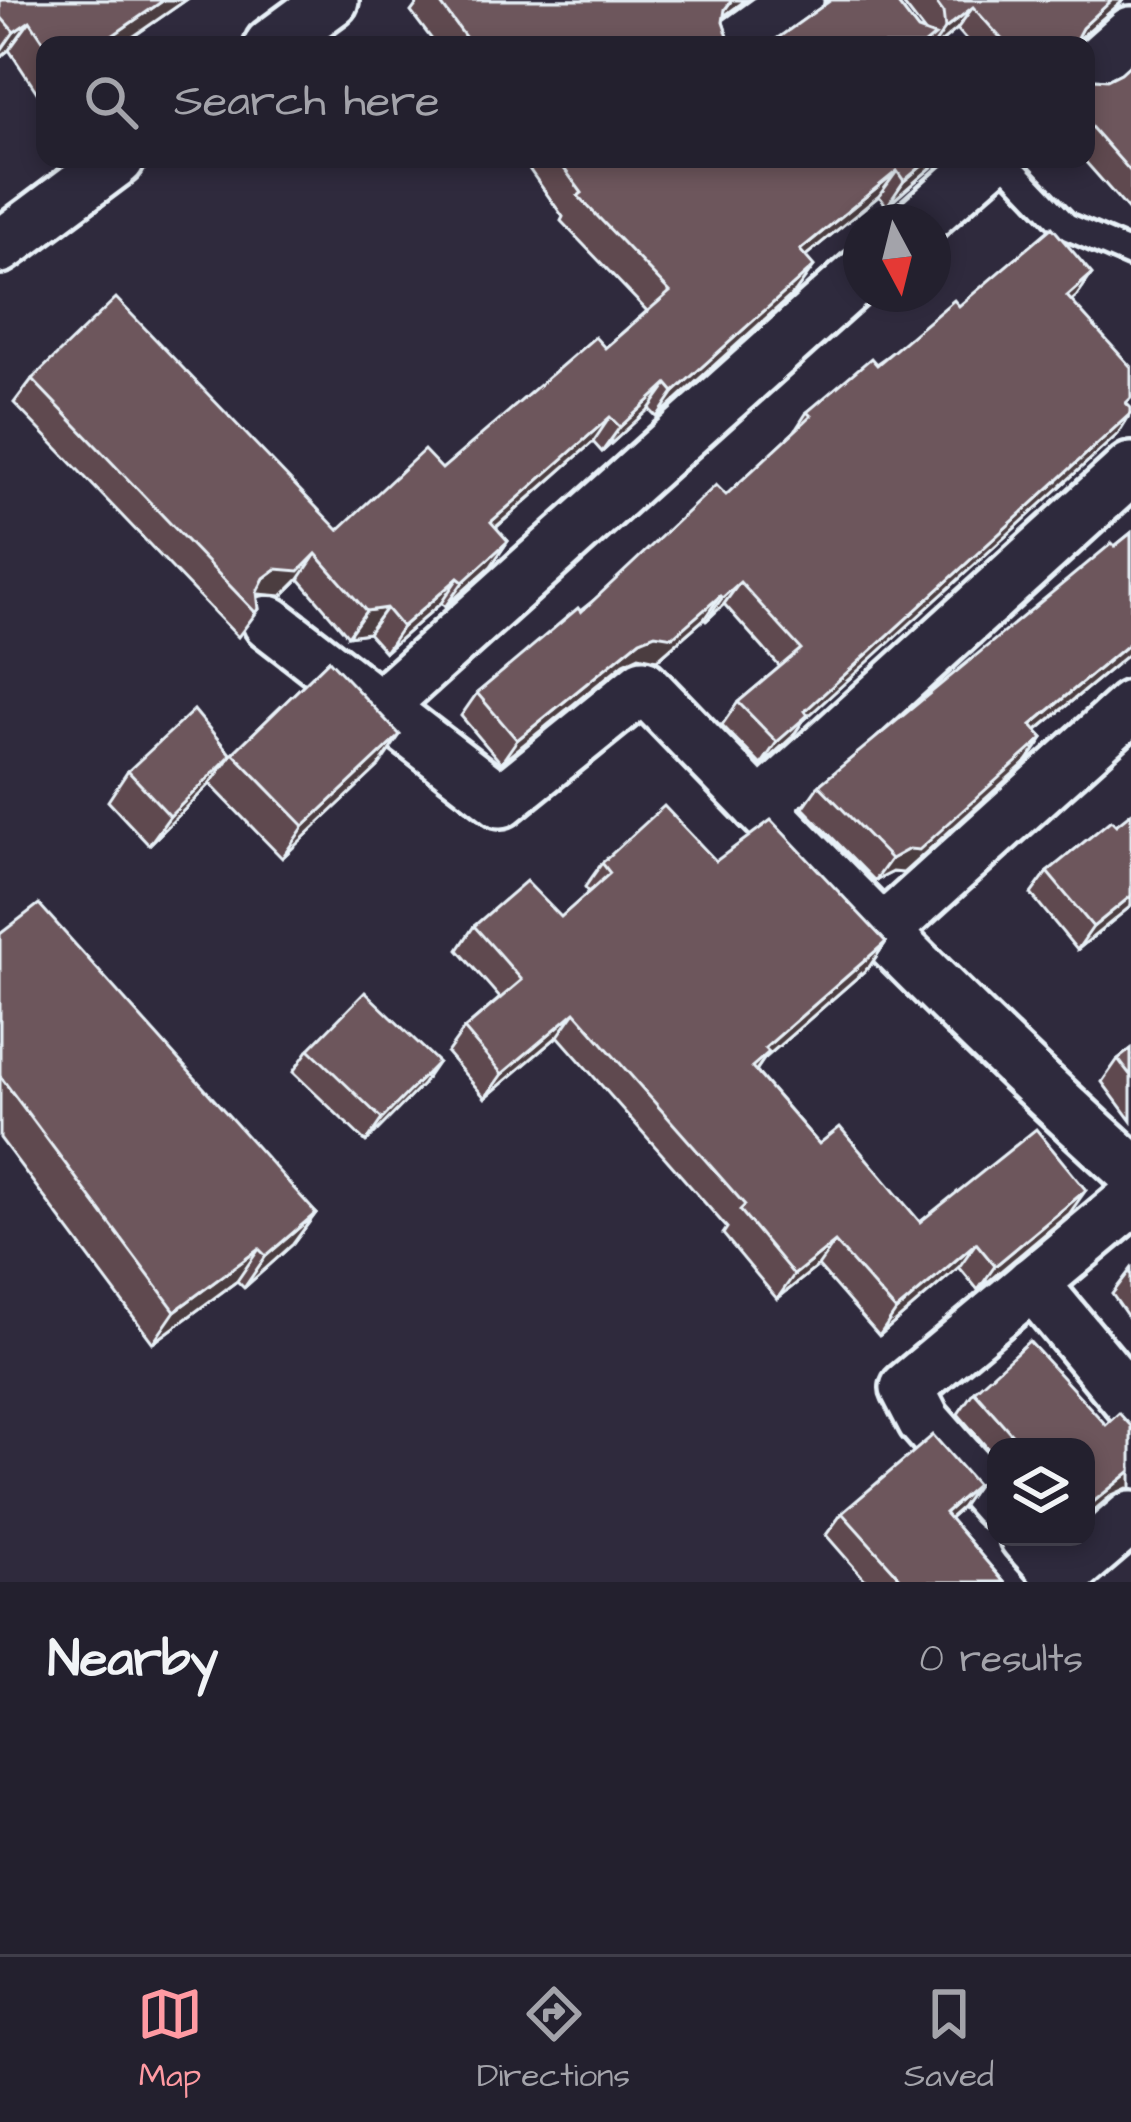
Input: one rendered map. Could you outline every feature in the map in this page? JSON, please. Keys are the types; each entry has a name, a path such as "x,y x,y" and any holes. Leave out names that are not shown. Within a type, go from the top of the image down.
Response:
{"street":[{"path":"283,36 332,0"},
{"path":"747,36 797,0"},
{"path":"1095,65 1131,33"},
{"path":"0,247 106,168"},
{"path":"939,204 980,168"},
{"path":"381,705 843,290"},
{"path":"760,807 1131,469"},
{"path":"268,622 501,801 643,686 882,932 1131,1170"},
{"path":"882,932 1131,707"},
{"path":"987,1493 924,1421 907,1388 1131,1201"},
{"path":"1032,1283 1131,1402"},
{"path":"1034,1546 1061,1577 1131,1518"}],"lane":[{"path":"1011,168 1066,226 1131,254"}],"building":[{"path":"0,0 164,0 112,36 40,36 30,21 14,32 0,16"},
{"path":"438,0 732,0 723,22 728,36 464,36"},
{"path":"831,0 895,0 918,30 935,36 781,36"},
{"path":"934,0 1112,0 1078,36 999,36 973,7 945,29 943,12"},
{"path":"1131,64 1131,172 1095,131 1095,79 1107,80"},
{"path":"564,168 919,168 904,181 897,171 856,204 843,204 843,215 800,250 814,266 674,392 667,384 620,427 610,417 491,522 508,541 402,627 386,608 366,611 316,554 299,571 276,569 264,578 255,612 32,379 116,298 338,530 424,450 442,469 595,337 605,348 670,292 578,196 582,193"},
{"path":"1052,227 1092,274 1067,296 1131,367 1131,398 1126,403 1131,413 805,711 808,715 777,742 738,702 801,649 740,582 673,637 655,634 640,640 517,740 477,693 578,608 581,612 716,485 726,495 811,416 807,412 871,358 877,365 940,312 951,312 954,300 959,306"},
{"path":"1131,533 1131,642 1031,725 1043,738 919,850 909,849 891,859 819,785 1112,543 1115,546"},
{"path":"329,660 400,735 304,826 233,753"},
{"path":"194,710 231,755 170,816 128,771"},
{"path":"664,806 716,861 771,820 886,942 765,1048 769,1052 752,1067 819,1144 840,1127 920,1222 1036,1129 1086,1190 995,1266 976,1243 896,1311 835,1242 794,1275 740,1210 745,1205 575,1012 502,1074 464,1029 522,980 474,926 526,881 561,917 610,873 602,863"},
{"path":"1131,813 1131,896 1093,927 1047,872 1111,820 1116,825"},
{"path":"39,904 316,1213 266,1256 259,1249 175,1311 0,1076 0,934"},
{"path":"365,992 438,1062 382,1119 309,1049"},
{"path":"1131,1049 1131,1076 1118,1059"},
{"path":"1029,1341 1106,1425 1119,1413 1131,1426 1131,1471 1095,1501 1095,1438 1015,1438 974,1391"},
{"path":"933,1435 977,1485 945,1513 1004,1582 904,1582 842,1513"}]}
